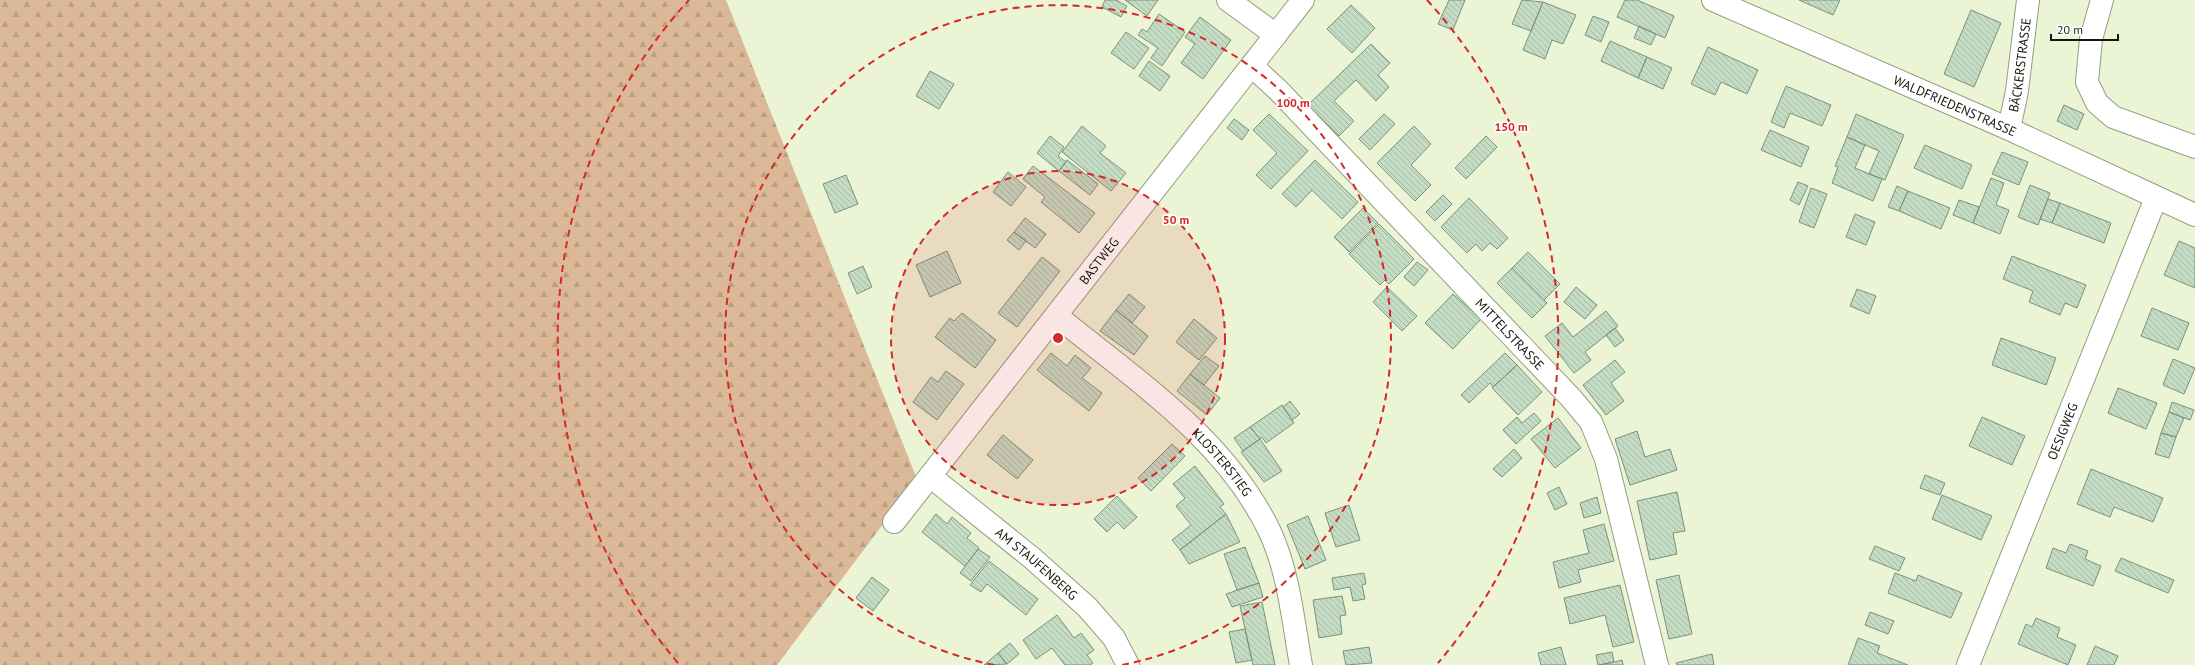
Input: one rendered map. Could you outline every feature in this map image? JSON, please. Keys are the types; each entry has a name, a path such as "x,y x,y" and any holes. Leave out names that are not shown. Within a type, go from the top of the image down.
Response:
{"street":[{"path":"1228,0 1276,35"},
{"name":"BASTWEG","path":"894,522 1057,316 1303,0"},
{"name":"BÄCKERSTRASSE","path":"2009,129 2017,91 2028,0"},
{"path":"2102,0 2091,39 2087,82 2097,103 2113,117 2195,147"},
{"name":"WALDFRIEDENSTRASSE","path":"1725,2 2009,129 2195,215"},
{"name":"MITTELSTRASSE","path":"1252,66 1301,114 1571,398 1591,422 1606,459 1657,665"},
{"name":"OESIGWEG","path":"1968,665 2156,198"},
{"name":"KLOSTERSTIEG","path":"1057,316 1200,435 1224,462 1250,497 1270,533 1285,576 1301,665"},
{"name":"AM STAUFENBERG","path":"930,476 1032,558 1082,602 1114,638 1128,665"}],"green space":[{"path":"0,0 726,0 917,479 777,665 0,665"}],"building":[{"path":"1105,0 1116,0 1127,6 1121,17 1102,7"},
{"path":"1125,0 1158,0 1147,16"},
{"path":"1449,0 1465,0 1453,30 1438,24"},
{"path":"1522,0 1543,2 1531,31 1512,24"},
{"path":"1625,0 1637,0 1674,16 1665,38 1617,17"},
{"path":"1799,0 1840,0 1833,15"},
{"path":"1543,2 1576,15 1563,44 1552,40 1545,59 1523,50"},
{"path":"1351,5 1375,28 1352,53 1327,29"},
{"path":"1971,10 2001,23 1974,87 1944,74"},
{"path":"1159,14 1185,32 1162,66 1151,58 1158,48 1138,35 1142,29 1147,32"},
{"path":"1593,16 1609,22 1601,42 1585,35"},
{"path":"1200,17 1231,40 1203,79 1181,63 1195,44 1185,37"},
{"path":"1639,26 1656,34 1651,45 1634,38"},
{"path":"1126,32 1149,48 1134,69 1111,53"},
{"path":"1610,41 1647,57 1638,78 1601,61"},
{"path":"1371,44 1390,63 1378,75 1389,87 1376,101 1356,80 1334,101 1354,121 1339,136 1308,105"},
{"path":"1708,47 1758,70 1747,94 1721,82 1715,95 1691,84"},
{"path":"1647,57 1672,68 1663,89 1638,78"},
{"path":"1149,61 1170,76 1160,91 1139,76"},
{"path":"930,71 954,84 939,109 916,96"},
{"path":"1786,86 1831,105 1822,126 1790,113 1784,128 1771,122"},
{"path":"2064,105 2084,114 2077,130 2057,121"},
{"path":"1269,114 1308,151 1271,189 1256,175 1277,153 1253,130"},
{"path":"1384,114 1395,124 1370,150 1359,139"},
{"path":"1856,114 1904,135 1885,180 1869,174 1879,151 1847,137"},
{"path":"1234,119 1249,130 1242,140 1227,128"},
{"path":"1082,126 1106,146 1100,153 1126,173 1111,191 1062,152"},
{"path":"1414,126 1431,144 1411,165 1431,185 1415,201 1377,163"},
{"path":"1770,130 1809,147 1801,167 1761,150"},
{"path":"1050,136 1064,147 1058,156 1066,162 1059,171 1037,153"},
{"path":"1486,136 1497,147 1466,179 1455,168"},
{"path":"1847,137 1865,145 1855,168 1882,179 1873,201 1832,183 1838,167 1835,166"},
{"path":"1925,145 1972,165 1962,189 1914,168"},
{"path":"2002,152 2028,162 2019,185 1992,174"},
{"path":"1067,160 1098,184 1090,195 1059,171"},
{"path":"1315,160 1358,202 1342,219 1312,190 1296,207 1282,194"},
{"path":"1033,166 1095,213 1079,233 1041,202 1045,197 1023,179"},
{"path":"1008,172 1026,187 1011,206 993,192"},
{"path":"846,175 858,204 835,213 823,184"},
{"path":"1991,178 2004,183 1996,205 2009,210 2000,234 1973,223"},
{"path":"1798,182 1808,186 1799,205 1790,200"},
{"path":"2030,185 2050,193 2038,225 2018,217"},
{"path":"1897,186 1908,191 1899,211 1888,207"},
{"path":"1811,188 1827,194 1814,228 1799,222"},
{"path":"1908,191 1950,208 1941,229 1899,211"},
{"path":"1443,195 1452,204 1435,221 1426,212"},
{"path":"1469,198 1508,238 1497,249 1490,243 1482,251 1476,244 1467,253 1441,227"},
{"path":"2048,199 2060,203 2052,223 2040,219"},
{"path":"1959,200 1979,207 1973,223 1953,215"},
{"path":"2060,203 2111,223 2104,243 2052,223"},
{"path":"1363,208 1378,223 1349,252 1334,237"},
{"path":"1855,214 1875,222 1866,245 1846,237"},
{"path":"1025,218 1046,234 1035,248 1014,232"},
{"path":"1379,224 1414,259 1389,284 1385,280 1380,285 1349,254"},
{"path":"1014,232 1026,241 1019,250 1007,240"},
{"path":"2179,241 2195,248 2195,288 2164,275"},
{"path":"947,251 961,283 930,297 916,265"},
{"path":"1528,252 1560,284 1544,300 1512,268"},
{"path":"2012,256 2086,285 2077,308 2065,303 2060,315 2029,302 2033,291 2003,279"},
{"path":"1042,257 1060,271 1017,327 998,313"},
{"path":"1417,262 1428,270 1414,286 1404,277"},
{"path":"863,266 872,287 857,294 848,273"},
{"path":"1512,268 1547,303 1532,318 1497,283"},
{"path":"1387,287 1417,316 1402,331 1373,302"},
{"path":"1576,287 1597,305 1585,319 1564,302"},
{"path":"1857,289 1876,296 1869,314 1850,306"},
{"path":"1129,294 1145,307 1132,323 1116,310"},
{"path":"1453,294 1481,319 1453,349 1425,323"},
{"path":"2152,308 2189,323 2178,350 2141,336"},
{"path":"1116,310 1148,336 1134,355 1100,331"},
{"path":"1606,311 1618,326 1585,352 1591,360 1574,373 1545,336 1562,323 1573,337"},
{"path":"962,313 996,340 975,368 935,337 950,318 954,321"},
{"path":"1194,319 1217,338 1199,360 1176,342"},
{"path":"1615,328 1624,340 1615,347 1606,335"},
{"path":"2001,338 2056,358 2046,385 1992,365"},
{"path":"1051,353 1067,366 1075,355 1091,368 1082,378 1102,393 1089,411 1037,370"},
{"path":"1505,353 1517,365 1493,387 1490,383 1469,403 1461,395"},
{"path":"1205,356 1219,366 1204,385 1190,374"},
{"path":"2173,359 2195,368 2184,394 2163,385"},
{"path":"1615,360 1625,372 1611,383 1624,401 1606,415 1583,385"},
{"path":"1517,365 1542,392 1518,415 1492,388"},
{"path":"946,371 964,384 937,420 913,402 931,377 938,382"},
{"path":"1190,374 1220,398 1207,415 1177,391"},
{"path":"2118,388 2157,403 2146,429 2108,413"},
{"path":"1290,401 1300,414 1292,420 1283,407"},
{"path":"2172,402 2194,410 2190,420 2169,412"},
{"path":"1282,405 1294,423 1266,443 1262,437 1260,439 1250,427"},
{"path":"2169,412 2184,418 2176,437 2161,433"},
{"path":"1534,413 1541,421 1516,444 1503,430 1517,417 1522,423"},
{"path":"1982,417 2025,436 2012,465 1969,446"},
{"path":"1558,418 1581,448 1555,468 1531,439"},
{"path":"1250,427 1260,439 1243,451 1234,438"},
{"path":"1637,431 1645,457 1670,449 1677,470 1630,485 1615,439"},
{"path":"2161,433 2176,437 2169,458 2155,454"},
{"path":"1003,435 1033,460 1017,479 987,455"},
{"path":"1260,439 1282,471 1264,482 1241,452"},
{"path":"1172,444 1185,456 1151,491 1138,478"},
{"path":"1514,449 1522,458 1502,477 1493,469"},
{"path":"1195,466 1224,504 1220,507 1226,514 1180,550 1172,540 1191,525 1176,506 1185,498 1173,484"},
{"path":"2091,469 2163,498 2153,522 2114,507 2110,517 2077,504"},
{"path":"1925,475 1945,483 1940,495 1920,488"},
{"path":"1559,487 1567,504 1555,510 1547,493"},
{"path":"1677,492 1685,531 1673,533 1677,554 1650,560 1637,501"},
{"path":"1942,495 1992,516 1981,540 1932,519"},
{"path":"1117,496 1137,517 1124,529 1117,522 1107,532 1094,519"},
{"path":"1597,497 1601,513 1584,518 1580,503"},
{"path":"1349,505 1360,540 1336,547 1325,513"},
{"path":"936,514 947,524 952,517 971,533 967,538 979,548 965,566 922,532"},
{"path":"1226,514 1240,542 1189,564 1180,550"},
{"path":"1308,516 1326,560 1305,569 1287,525"},
{"path":"1604,524 1614,561 1578,570 1581,582 1559,588 1553,562 1589,553 1583,530"},
{"path":"2070,544 2088,551 2085,559 2101,566 2093,586 2046,568 2053,548 2066,553"},
{"path":"1875,546 1905,558 1899,571 1869,559"},
{"path":"1245,547 1259,583 1237,590 1224,554"},
{"path":"978,549 990,557 971,581 960,573"},
{"path":"2121,558 2174,580 2168,593 2115,571"},
{"path":"989,561 1038,599 1026,615 987,584 981,592 970,585"},
{"path":"1364,573 1366,584 1362,585 1365,599 1353,601 1350,587 1334,590 1332,578"},
{"path":"1895,573 1916,581 1918,575 1962,593 1951,618 1888,593"},
{"path":"1679,575 1692,634 1669,639 1656,580"},
{"path":"872,577 889,590 873,611 856,598"},
{"path":"1259,583 1263,597 1232,607 1226,594"},
{"path":"1620,585 1634,642 1613,647 1605,615 1570,624 1564,598"},
{"path":"1342,596 1346,615 1340,616 1342,634 1319,638 1313,600"},
{"path":"1262,602 1275,665 1253,665 1240,606"},
{"path":"1870,612 1894,621 1888,634 1865,625"},
{"path":"1057,615 1074,638 1081,633 1094,650 1087,655 1093,663 1090,665 1065,665 1052,648 1036,659 1023,640"},
{"path":"2036,618 2060,628 2057,637 2076,645 2068,665 2018,644 2026,624 2032,627"},
{"path":"1245,629 1252,660 1236,663 1229,632"},
{"path":"1858,638 1880,646 1877,653 1908,665 1848,665"},
{"path":"1010,643 1019,654 1007,664 998,653"},
{"path":"2095,646 2118,656 2114,665 2087,665"},
{"path":"1369,647 1372,663 1346,665 1343,651"},
{"path":"1561,647 1566,665 1541,665 1538,653"},
{"path":"1612,652 1614,662 1598,665 1596,655"},
{"path":"998,653 1007,664 984,665"},
{"path":"1712,654 1714,665 1677,665 1676,663"},
{"path":"1622,660 1623,665 1600,665 1614,662"}]}
